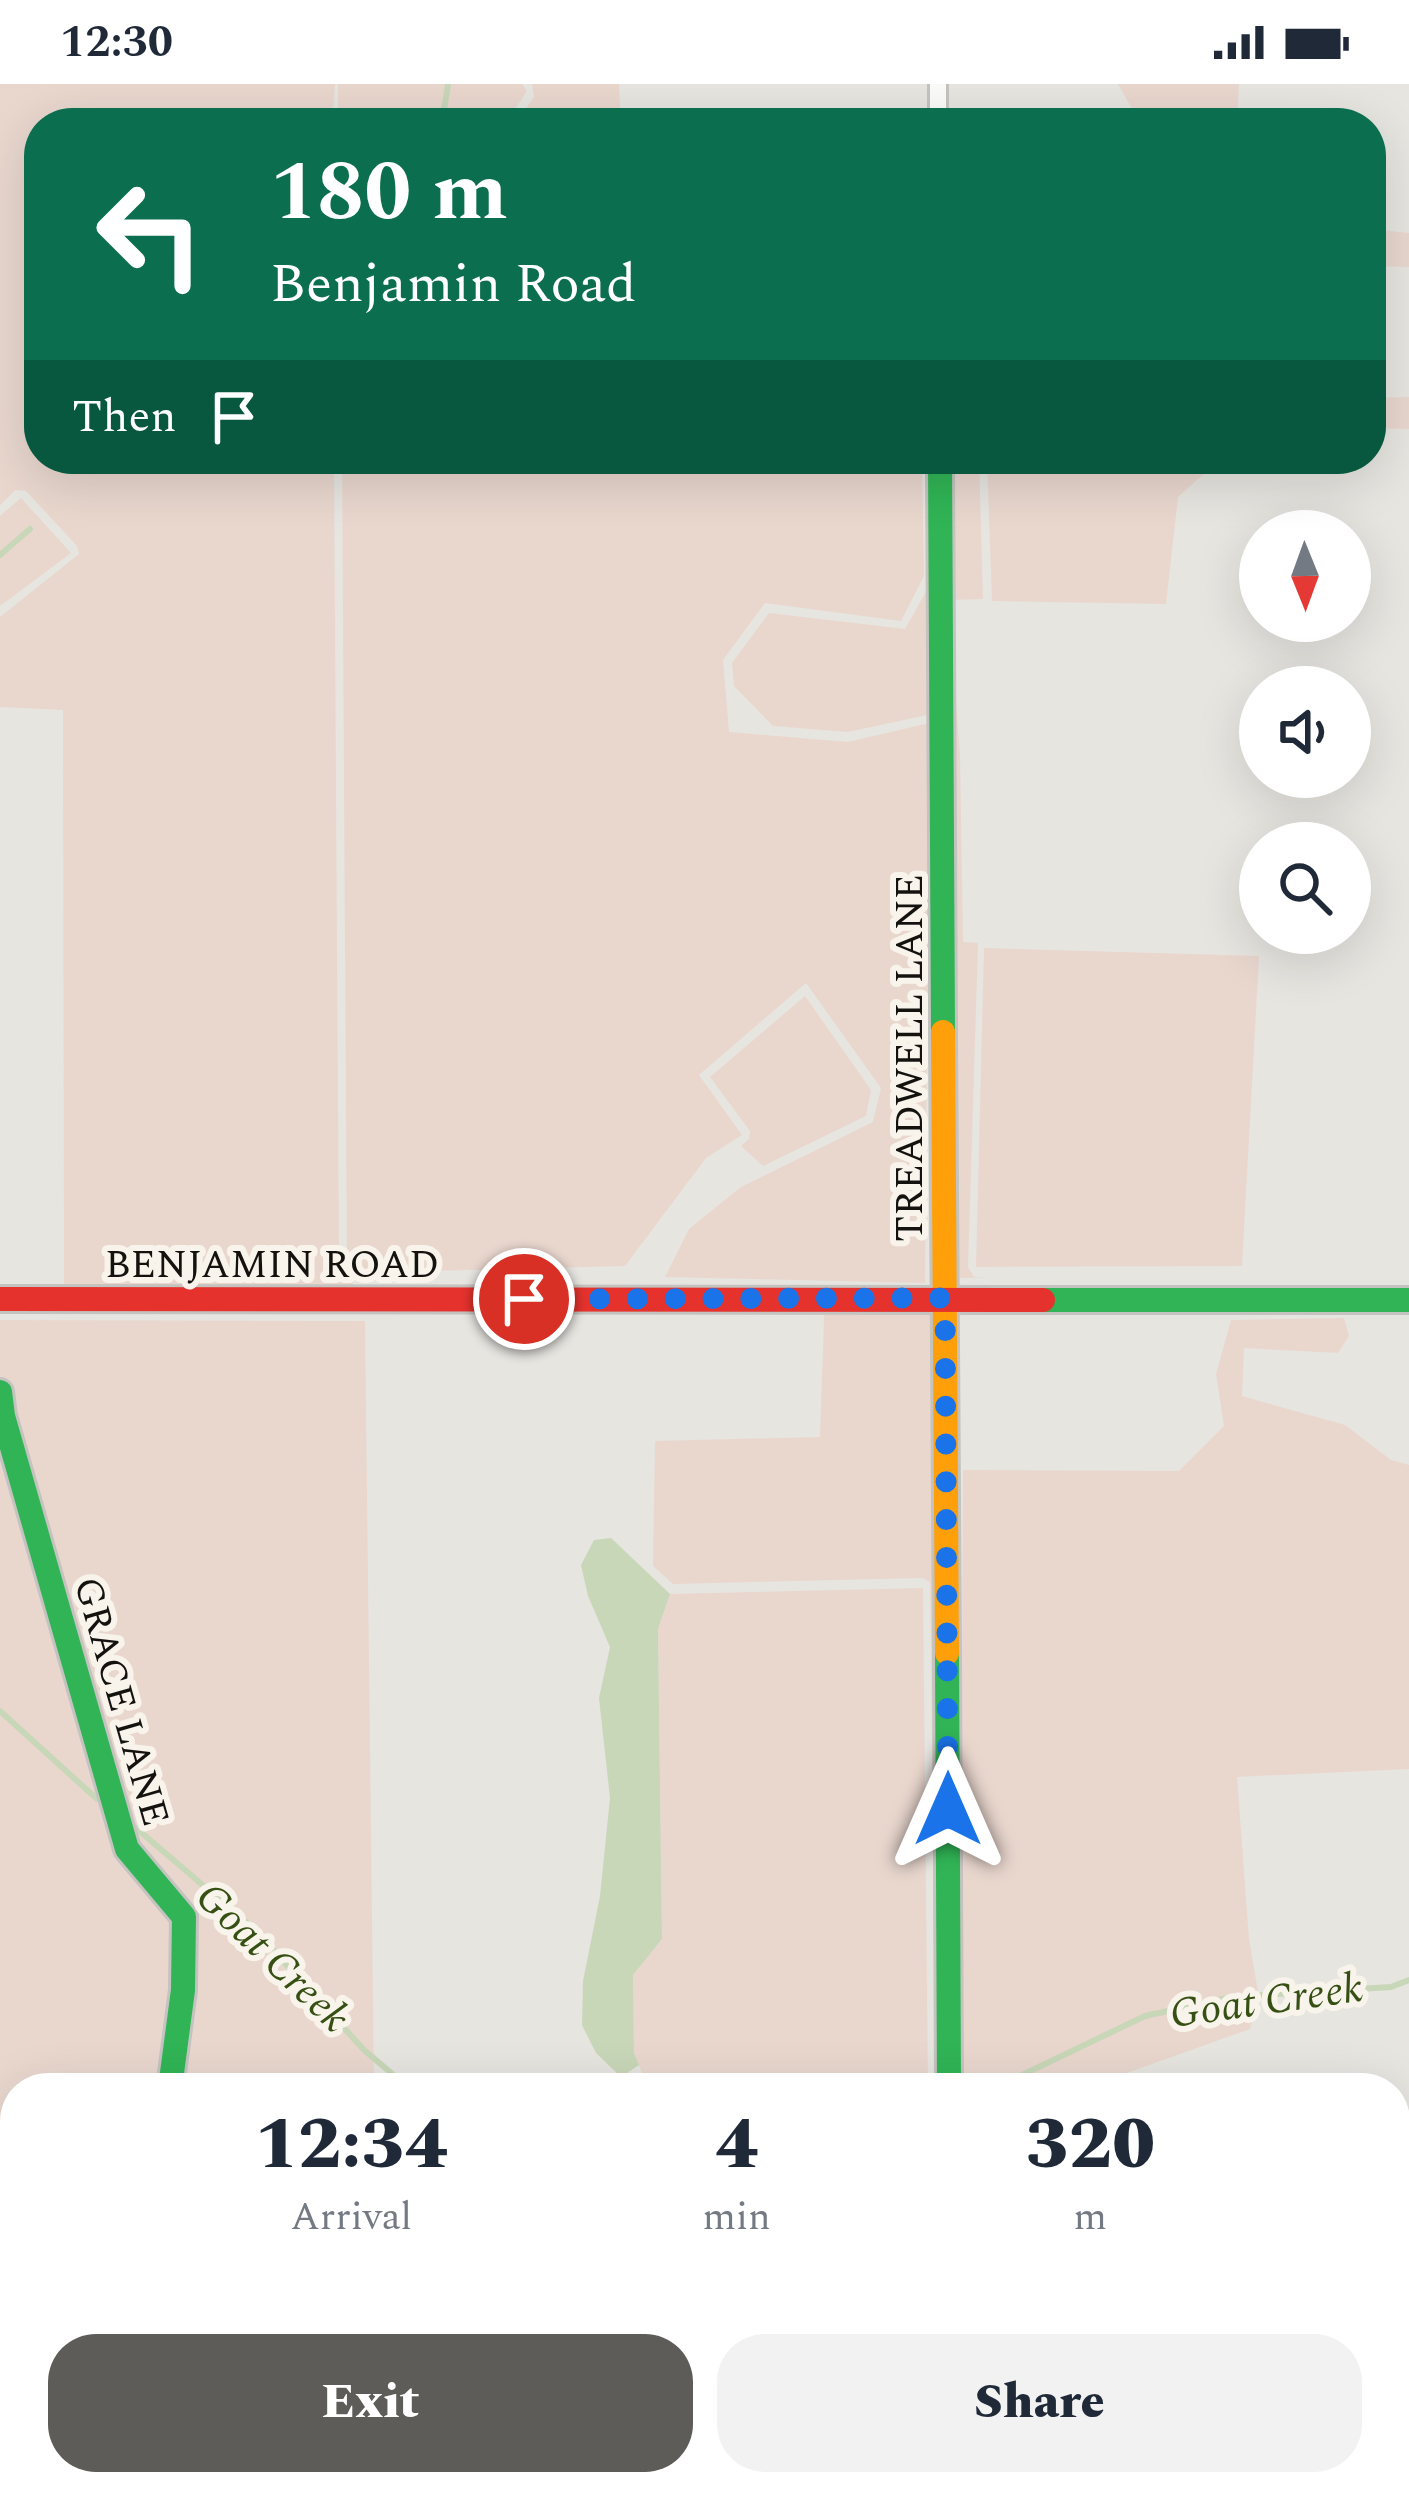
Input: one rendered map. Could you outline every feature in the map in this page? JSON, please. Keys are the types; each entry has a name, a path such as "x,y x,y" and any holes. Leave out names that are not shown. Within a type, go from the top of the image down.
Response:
{"street":[{"name":"TREADWELL LANE","path":"940,474 949,2073"},
{"name":"BENJAMIN ROAD","path":"0,1299 1409,1300"},
{"name":"GRACE LANE","path":"0,1392 127,1849 184,1917 183,1990 172,2073"}],"shaded area":[{"path":"0,84 335,84 333,108 24,108 24,474 334,474 339,1273 342,1281 353,1282 354,1311 0,1310 64,1290 63,710 0,707 0,617 79,554 77,546 26,491 15,490 0,505"},
{"path":"338,84 522,84 527,91 516,108 338,108"},
{"path":"532,84 619,84 620,108 526,108 534,97"},
{"path":"1118,84 1239,84 1238,108 1132,108"},
{"path":"1386,231 1409,233 1409,267 1386,266"},
{"path":"1409,397 1409,429 1386,428 1386,398"},
{"path":"342,474 922,474 924,576 901,621 765,603 723,660 729,732 848,742 929,723 925,1283 665,1277 689,1229 741,1187 873,1122 881,1088 806,983 699,1075 742,1135 706,1158 625,1266 347,1273"},
{"path":"930,474 979,474 983,599 948,600 960,754 963,942 978,943 968,1267 974,1277 991,1277 944,1279 949,2073 936,2073 930,1582 922,1578 673,1584 653,1566 655,1441 820,1437 825,1290 933,1286 932,714 848,732 773,726 734,686 732,663 769,613 905,629 932,581"},
{"path":"988,474 1203,474 1178,497 1166,604 992,601"},
{"path":"21,498 71,553 0,606 0,516"},
{"path":"984,948 1259,956 1242,1266 976,1267"},
{"path":"805,996 871,1090 866,1116 763,1166 741,1146 750,1131 710,1077"},
{"path":"1344,1318 1349,1336 1338,1353 1244,1348 1242,1396 1345,1425 1391,1460 1409,1465 1409,1769 1237,1777 1249,1939 1259,1998 1250,2029 1127,2073 960,2073 963,1470 1179,1471 1224,1426 1216,1374 1231,1320"},
{"path":"0,1320 365,1321 374,2073 0,2073"},
{"path":"611,1538 670,1594 658,1629 662,1939 633,1975 634,2053 639,2065 627,2073 617,2073 596,2053 582,2025 583,1981 600,1896 610,1798 599,1698 610,1647 588,1596 581,1565 594,1540"},
{"path":"923,1588 928,2073 642,2073 634,2053 633,1975 662,1939 658,1629 670,1594"}],"waterway":[{"name":"Goat Creek","path":"444,108 448,84"},
{"name":"Goat Creek","path":"0,555 30,529"},
{"name":"Goat Creek","path":"0,1711 97,1799"},
{"name":"Goat Creek","path":"136,1828 254,1929 364,2050 391,2073"},
{"name":"Goat Creek","path":"1026,2073 1145,2016 1232,1997 1391,1987 1409,1980"}],"traffic: fast":[{"path":"940,474 943,1032"},
{"path":"1043,1300 1409,1300"},
{"path":"0,1392 127,1849 184,1917 183,1990 172,2073"},
{"path":"947,1653 949,2073"}],"traffic: slow":[{"path":"943,1032 947,1653"}],"traffic: jam":[{"path":"0,1299 1043,1300"}],"route":[{"path":"524,1299 945,1298 948,1809"}]}
